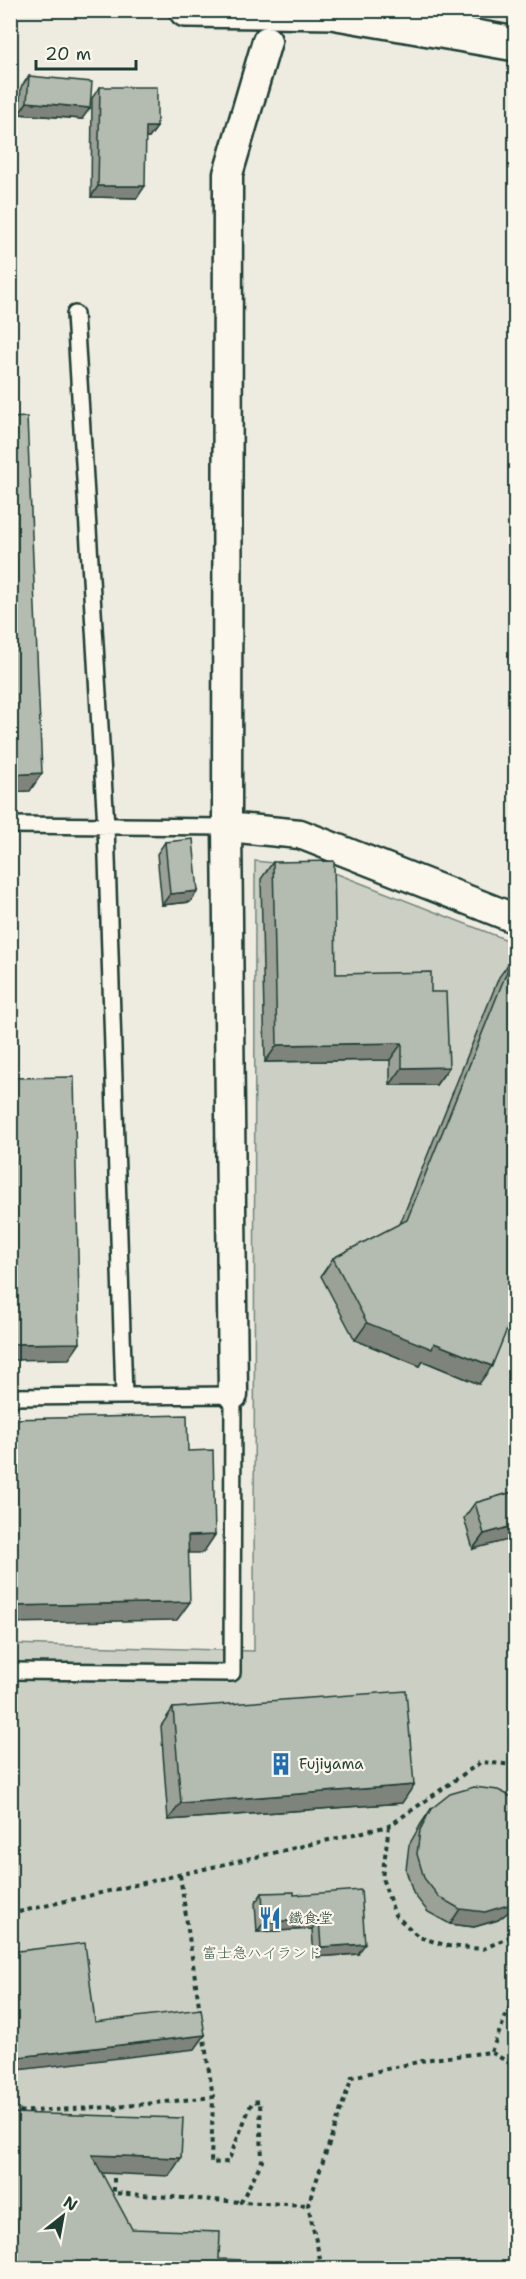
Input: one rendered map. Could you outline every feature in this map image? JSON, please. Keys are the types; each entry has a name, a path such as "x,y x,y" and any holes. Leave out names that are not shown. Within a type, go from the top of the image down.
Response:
{"highway":[{"path":"186,10 328,11 516,44"}],"street":[{"path":"233,1395 227,827 228,174 267,41"},
{"path":"227,827 300,834 516,919"}],"lane":[{"path":"75,314 106,826 124,1396"},
{"path":"10,825 227,827"},
{"path":"10,1397 233,1395 232,1673 10,1671"}],"path":[{"path":"10,1914 388,1827 481,1762 516,1766"},
{"path":"388,1827 382,1878 395,1916 419,1937 448,1946 483,1950 516,1934"},
{"path":"180,1875 201,2015"},
{"path":"491,2052 516,1992"},
{"path":"202,2027 213,2097 211,2163 228,2162 252,2102 260,2101 262,2161 241,2202"},
{"path":"322,2268 308,2205 352,2077 431,2059 491,2052 516,2067"},
{"path":"10,2112 116,2108 213,2097"},
{"path":"115,2129 116,2108"},
{"path":"114,2161 114,2193 308,2205"}],"green space":[{"name":"富士急ハイランド","path":"255,861 322,868 515,943 515,2268 11,2268 11,1644 254,1651"}],"building":[{"path":"29,76 92,82 90,108 27,102"},
{"path":"100,87 157,87 157,127 146,127 145,186 98,186"},
{"path":"27,417 42,773 10,775 10,418"},
{"path":"193,839 198,891 170,894 165,842"},
{"path":"334,861 336,974 431,972 431,992 446,992 449,1067 402,1068 402,1043 277,1045 273,862"},
{"path":"512,959 516,961 516,1307 492,1366 434,1343 432,1349 367,1323 333,1258 407,1220"},
{"path":"74,1077 80,1343 11,1344 10,1078"},
{"path":"187,1415 188,1451 213,1450 215,1535 188,1536 190,1602 10,1606 10,1419"},
{"path":"516,1491 516,1525 484,1534 475,1503"},
{"name":"Fujiyama","path":"406,1691 414,1785 181,1803 173,1708"},
{"path":"474,1787 498,1790 516,1799 516,1899 508,1905 485,1912 460,1909 439,1897 424,1878 417,1854 420,1830 431,1809 450,1794"},
{"path":"361,1890 365,1944 321,1947 319,1919 264,1922 262,1893 294,1892 294,1895"},
{"path":"85,1943 95,2022 201,2009 205,2035 10,2058 10,1952"},
{"path":"10,2113 183,2118 181,2158 92,2155 132,2229 220,2232 219,2259 245,2260 245,2268 10,2268"}],"place":[{"name":"Fujiyama","path":"281,1764"},
{"name":"鐵食堂","path":"270,1918"}]}
